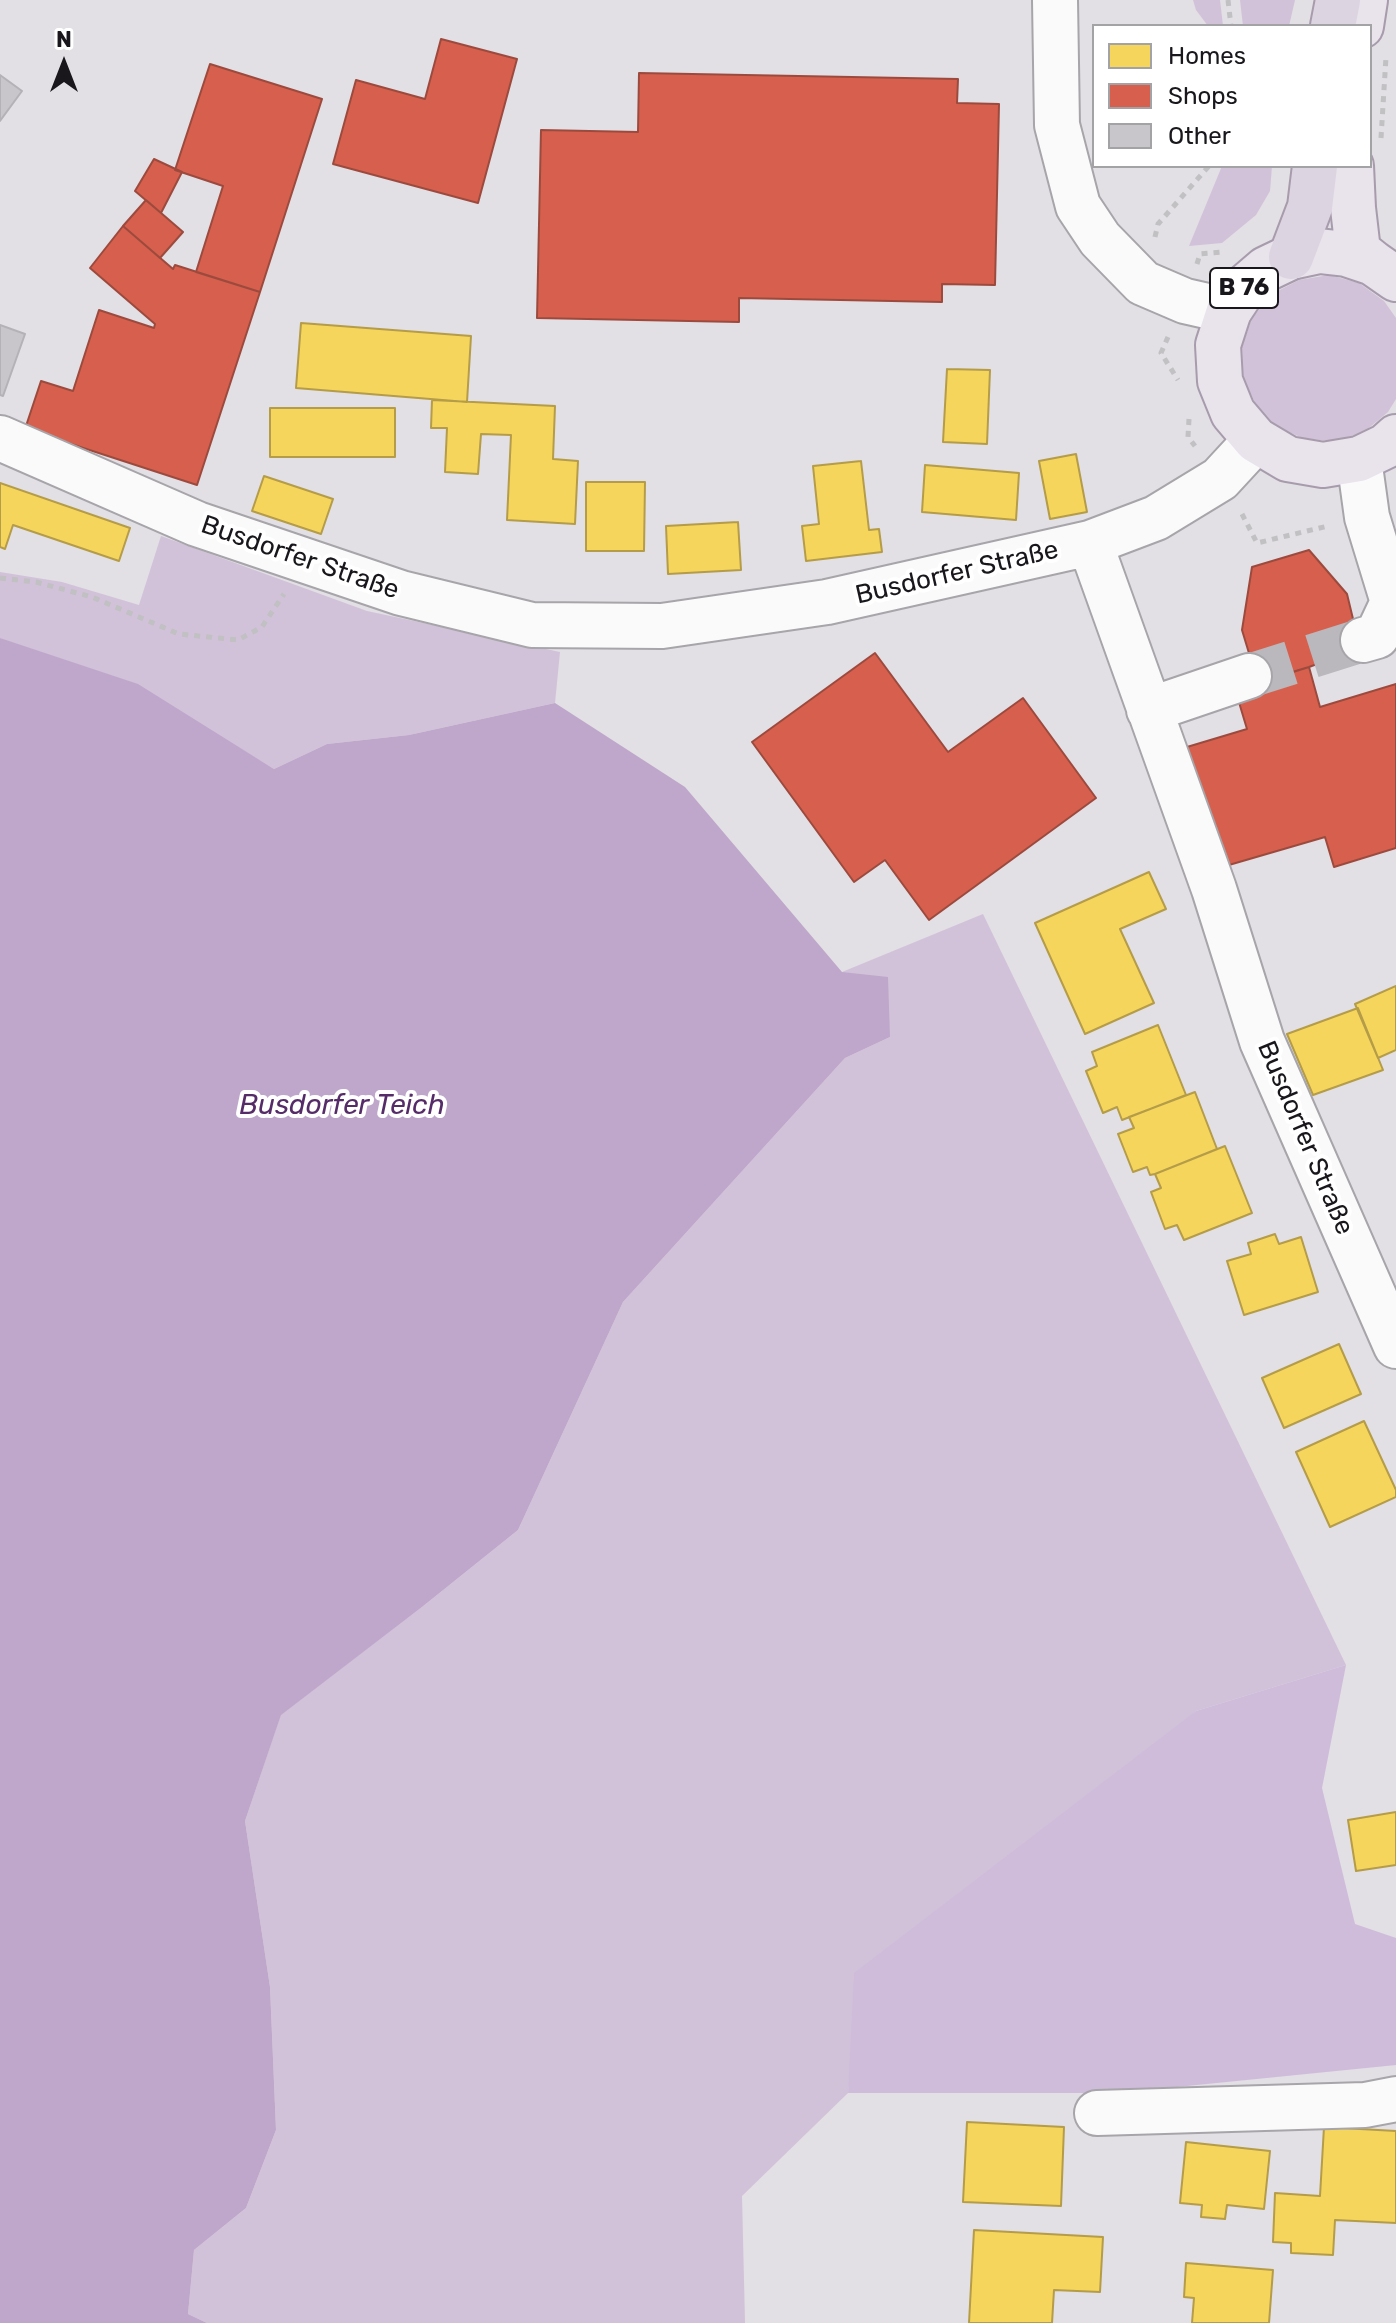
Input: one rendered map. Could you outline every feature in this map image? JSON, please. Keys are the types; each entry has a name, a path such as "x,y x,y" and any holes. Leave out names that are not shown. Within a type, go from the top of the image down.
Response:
{"highway":[{"path":"1333,24 1338,0"},
{"path":"1291,257 1310,207 1315,168"}],"main road":[{"path":"1365,0 1370,24"},
{"path":"1362,168 1353,208 1358,251 1384,271"},
{"name":"B 76","path":"1384,271 1346,254 1319,251 1291,257 1266,269 1245,287 1229,311 1218,345 1220,381 1233,413 1256,440 1288,459 1323,465 1359,459 1386,446 1396,437"}],"street":[{"path":"1055,0 1057,125 1078,206 1100,239 1143,283 1185,301 1229,311"},
{"name":"Busdorfer Straße","path":"0,438 197,524 401,593 532,625 662,626 827,602 1090,543 1214,889 1262,1041 1396,1346"},
{"path":"1090,543 1156,518 1220,479 1256,440"},
{"path":"1359,459 1367,517 1393,602 1377,636 1363,640"},
{"path":"1149,710 1249,676"},
{"path":"1097,2113 1365,2105 1396,2099"}],"path":[{"path":"1228,0 1231,24"},
{"path":"1372,68 1374,40"},
{"path":"1143,283 1158,224 1207,168"},
{"path":"1220,479 1257,543 1367,517"},
{"path":"0,578 36,582 92,597 179,634 238,640 262,627 303,561"}],"shaded area":[{"path":"1193,0 1220,0 1223,24 1206,24"},
{"path":"1240,0 1295,0 1289,24 1243,24"},
{"path":"1221,168 1272,168 1270,191 1256,215 1222,243 1189,246"},
{"path":"1329,275 1359,283 1384,301 1396,318 1396,399 1388,412 1364,432 1335,441 1305,439 1277,427 1256,405 1243,377 1242,347 1252,318 1272,294 1299,280"},
{"path":"161,536 367,611 560,652 555,703 409,735 327,744 274,769 241,749 0,638 0,572 62,582 139,605"},
{"path":"983,914 1346,1665 1196,1711 851,2067 848,2093 742,2196 745,2323 207,2323 188,2314 194,2250 246,2208 276,2130 270,1987 245,1821 281,1714 518,1530 623,1302 845,1058 890,1037 842,972"},
{"path":"1346,1665 1322,1788 1355,1924 1396,1938 1396,2065 1117,2093 848,2093 854,1973 1196,1711"}],"water":[{"name":"Busdorfer Teich","path":"0,638 138,684 274,769 327,744 409,735 555,703 685,787 842,972 888,977 890,1037 845,1058 623,1302 518,1530 281,1715 245,1821 270,1987 276,2130 246,2208 194,2250 188,2314 207,2323 0,2323"}],"building: Homes":[{"path":"301,323 471,336 467,402 296,388"},
{"path":"947,369 990,370 987,444 943,442"},
{"path":"432,400 555,406 553,459 578,461 575,524 507,520 511,435 481,434 478,474 445,472 447,428 431,428"},
{"path":"270,408 395,408 395,457 270,457"},
{"path":"1076,454 1087,512 1050,519 1039,461"},
{"path":"861,461 869,530 879,529 882,552 806,561 802,526 819,524 813,466"},
{"path":"925,465 1019,473 1016,520 922,512"},
{"path":"264,476 333,499 321,534 252,511"},
{"path":"586,482 645,482 644,551 586,551"},
{"path":"0,483 130,528 119,561 13,525 5,549 0,547"},
{"path":"738,522 741,570 668,574 666,526"},
{"path":"1149,872 1166,909 1120,929 1154,1003 1085,1034 1035,923"},
{"path":"1396,986 1396,1050 1378,1058 1355,1004"},
{"path":"1358,1008 1383,1070 1313,1095 1287,1034"},
{"path":"1158,1025 1186,1095 1122,1120 1117,1107 1103,1113 1086,1071 1097,1066 1092,1052"},
{"path":"1195,1092 1217,1149 1155,1174 1150,1175 1147,1167 1133,1172 1118,1134 1134,1128 1129,1117"},
{"path":"1225,1146 1252,1213 1184,1240 1177,1225 1165,1229 1151,1192 1161,1188 1155,1174"},
{"path":"1275,1234 1279,1244 1301,1237 1318,1292 1244,1315 1227,1261 1251,1254 1248,1243"},
{"path":"1339,1344 1361,1394 1284,1428 1262,1378"},
{"path":"1364,1421 1396,1490 1396,1497 1330,1527 1296,1452"},
{"path":"1396,1812 1396,1865 1356,1871 1348,1820"},
{"path":"967,2122 1064,2127 1061,2206 963,2202"},
{"path":"1324,2127 1396,2131 1396,2223 1335,2220 1333,2255 1291,2253 1291,2243 1273,2242 1275,2193 1320,2196"},
{"path":"1186,2142 1270,2151 1264,2209 1227,2205 1225,2219 1201,2217 1202,2205 1180,2203"},
{"path":"974,2230 1103,2237 1100,2292 1054,2290 1052,2323 969,2323"},
{"path":"1186,2263 1273,2270 1269,2323 1192,2323 1194,2298 1184,2297"}],"building: Shops":[{"path":"441,39 517,59 478,203 333,164 356,80 425,99"},
{"path":"210,64 322,99 260,292 196,272 223,186 175,170"},
{"path":"639,73 958,79 957,103 999,104 995,285 942,284 942,302 739,298 739,322 537,318 541,130 638,132"},
{"path":"154,159 182,172 161,213 135,191"},
{"path":"146,200 183,232 160,258 123,226"},
{"path":"123,226 173,269 175,265 260,292 197,485 25,429 41,381 73,391 99,310 154,328 155,324 90,268"},
{"path":"1309,550 1347,594 1360,648 1258,683 1242,630 1252,567"},
{"path":"875,653 948,752 1023,698 1096,798 929,920 885,860 854,882 752,742"},
{"path":"1309,667 1320,707 1396,684 1396,848 1334,867 1325,837 1222,867 1187,747 1247,729 1235,689"}],"building: Other":[{"path":"0,75 22,91 0,121"},
{"path":"0,325 25,334 3,396 0,395"}],"tunnel":[{"path":"1249,676 1363,640"}]}
